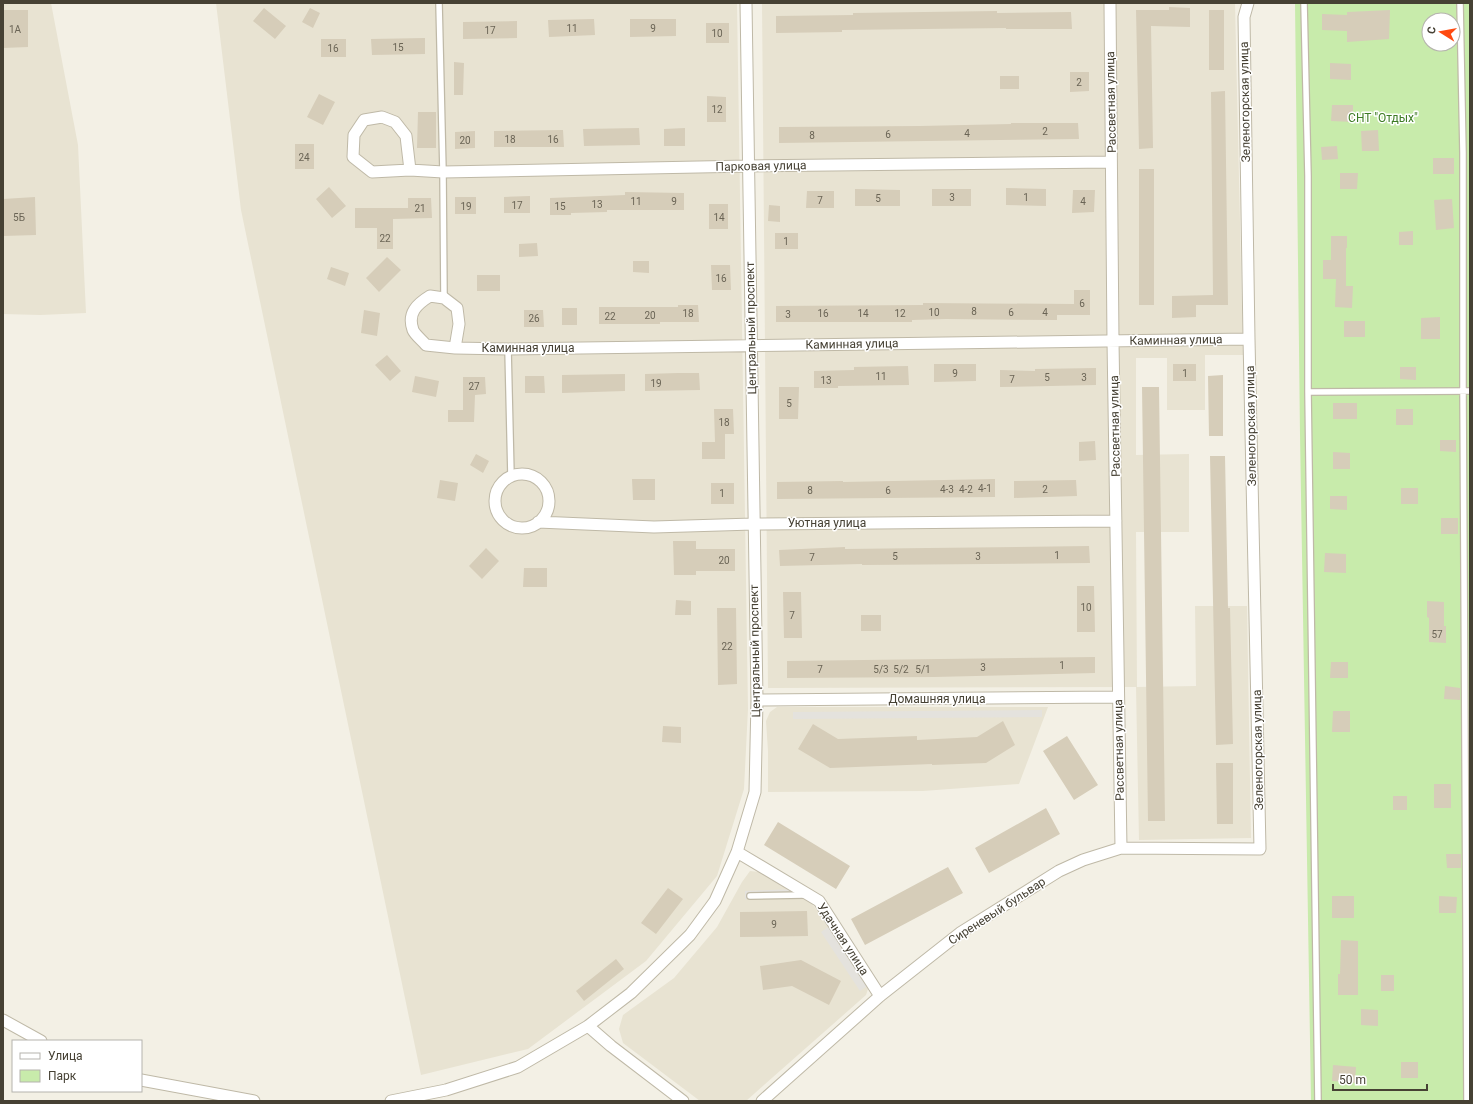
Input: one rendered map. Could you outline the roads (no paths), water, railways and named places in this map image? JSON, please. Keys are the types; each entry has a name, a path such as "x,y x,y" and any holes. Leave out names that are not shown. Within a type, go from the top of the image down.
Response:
{"street":[{"name":"Центральный проспект","path":"391,1101 447,1096 518,1067 588,1026 631,993 690,935 715,901 737,852 755,792 757,700 753,524 746,3"},
{"name":"Рассветная улица","path":"1110,3 1113,341 1121,848"},
{"name":"Зеленогорская улица","path":"1248,3 1244,17 1260,849"},
{"name":"Парковая улица","path":"410,170 406,136 395,122 382,117 364,120 354,135 353,156 372,172 410,170 443,172 749,166 1111,162"},
{"name":"Каминная улица","path":"444,298 430,296 417,304 412,316 414,331 426,345 456,348 508,349 1249,339"},
{"path":"444,298 457,308 459,324 456,348"},
{"path":"526,474 534,477 545,488 548,495 549,502 544,517 538,522 524,528 517,528 503,521 498,515 494,500 496,492 500,486 511,476 526,474"},
{"name":"Уютная улица","path":"538,522 654,527 753,524 1116,521"},
{"name":"Домашняя улица","path":"757,700 1118,697"},
{"name":"Сиреневый бульвар","path":"762,1101 880,996 960,932 1059,871 1083,860 1121,848 1260,849"},
{"name":"Удачная улица","path":"737,852 819,901 880,996"},
{"path":"3,1020 39,1040"},
{"path":"588,1026 611,1046 683,1101"},
{"path":"142,1080 254,1101"}],"lane":[{"path":"439,3 444,298"},
{"path":"1304,3 1308,176 1308,392 1318,1101"},
{"path":"1460,3 1463,153 1463,391 1468,1101"},
{"path":"508,349 511,476"},
{"path":"1308,392 1470,391"},
{"path":"750,896 810,895"}],"park label":[{"name":"СНТ \"Отдых\"","path":"1383,118"}]}
